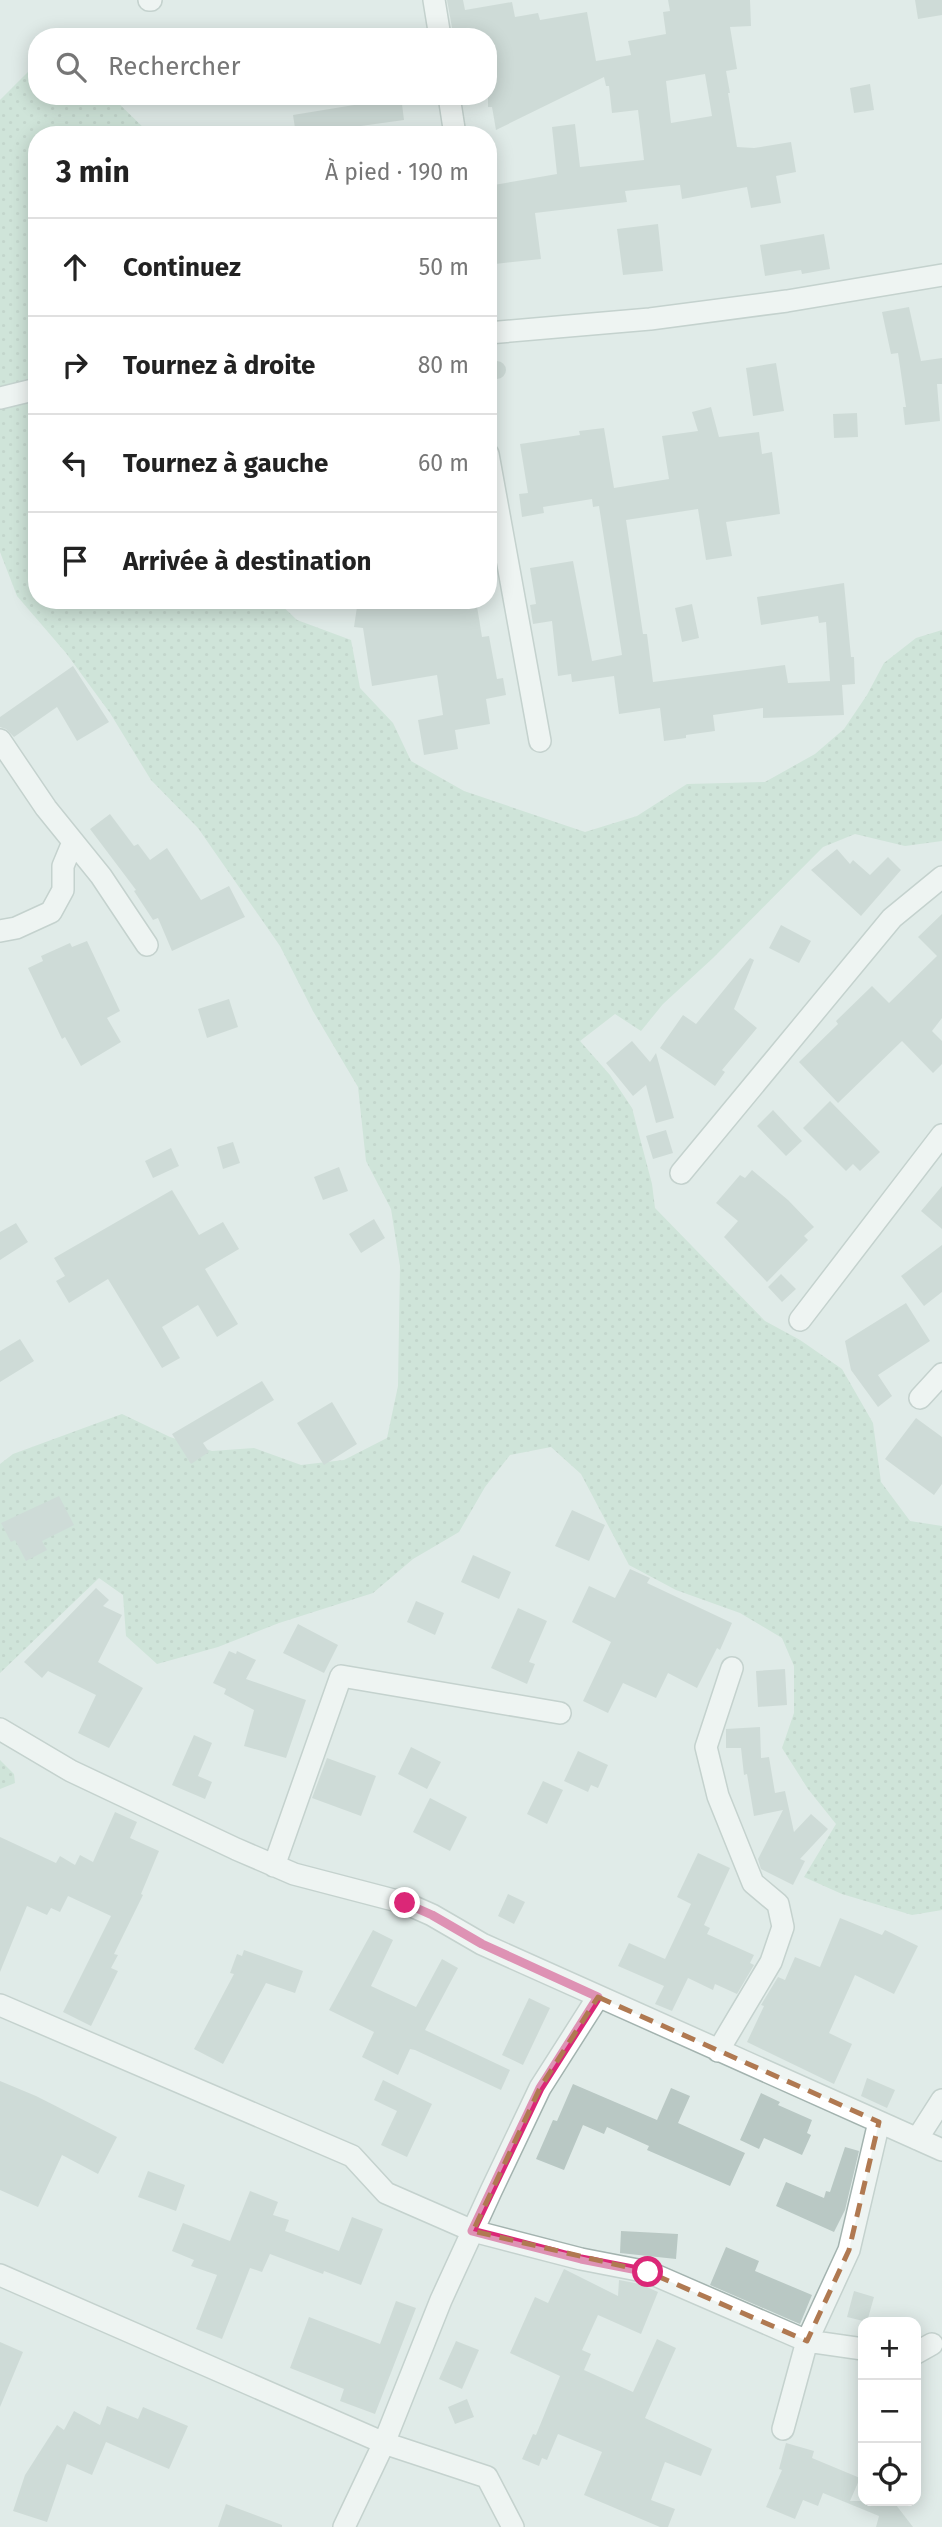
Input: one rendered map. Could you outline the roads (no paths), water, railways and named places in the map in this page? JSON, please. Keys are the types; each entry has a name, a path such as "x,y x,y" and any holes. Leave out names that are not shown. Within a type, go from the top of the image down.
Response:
{"street":[{"path":"434,0 439,28"},
{"path":"450,105 454,126"},
{"path":"497,332 650,319 787,301 942,275"},
{"path":"0,398 28,390"},
{"path":"497,504 540,741"},
{"path":"0,740 46,808 101,876 147,945"},
{"path":"0,931 16,928 51,912 63,890 63,866 73,842"},
{"path":"681,1173 892,918 942,877"},
{"path":"800,1320 942,1135"},
{"path":"920,1398 942,1374"},
{"path":"718,2051 771,1962 783,1927 778,1904 753,1883 718,1796 706,1747 732,1668"},
{"path":"274,1866 341,1676 560,1713"},
{"path":"0,1729 71,1771 274,1866 293,1874 405,1903 482,1944 942,2150"},
{"path":"344,2527 384,2443 441,2300 540,2088 598,1997"},
{"path":"0,2005 352,2156 386,2193 472,2231 581,2259 648,2272 807,2342 858,2348"},
{"path":"917,2139 942,2100"},
{"path":"783,2429 807,2342 849,2250 879,2122"},
{"path":"0,2275 384,2443 487,2477 513,2527"}]}
